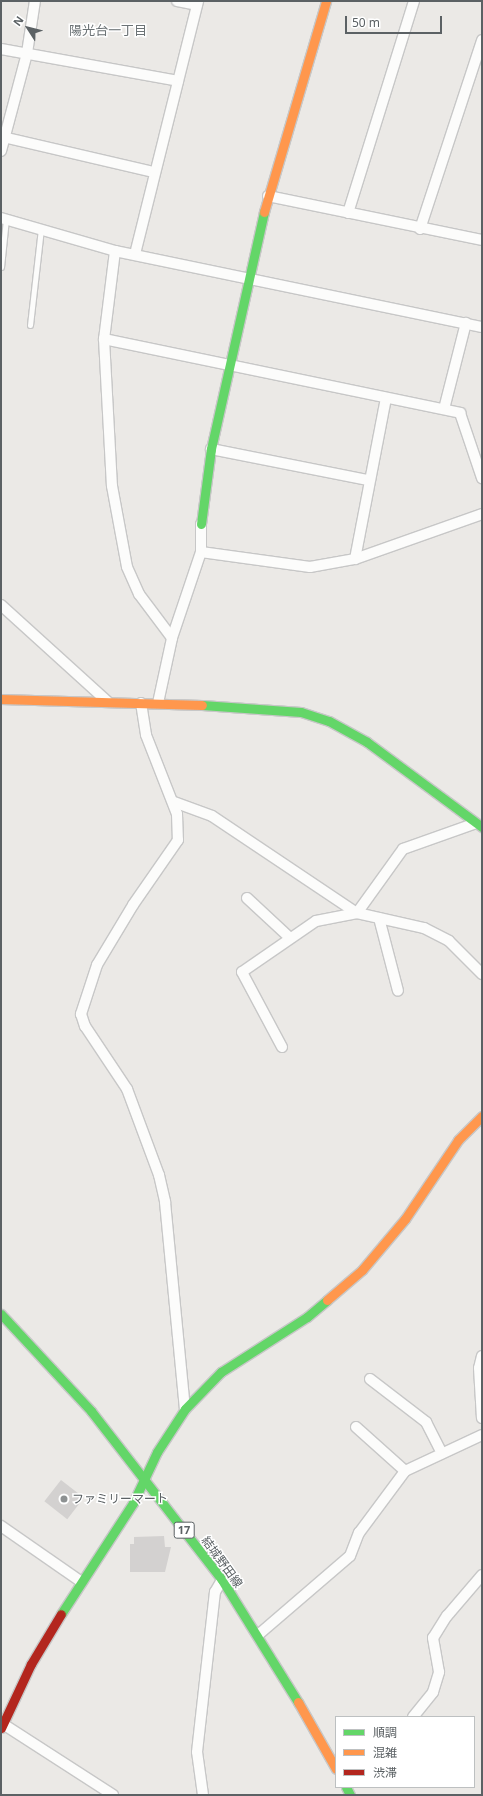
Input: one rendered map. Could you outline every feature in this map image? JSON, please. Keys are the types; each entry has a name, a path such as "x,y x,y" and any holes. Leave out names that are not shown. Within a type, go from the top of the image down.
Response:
{"street":[{"path":"1,151 3,137 27,53 35,1"},
{"path":"136,254 154,172 198,3 177,1"},
{"path":"158,703 172,638 201,552 201,524 211,449 248,279 268,196 326,1"},
{"path":"348,213 414,1"},
{"path":"420,229 482,40"},
{"path":"1,49 178,81"},
{"path":"3,137 154,172"},
{"path":"268,196 420,229 482,240"},
{"path":"3,218 115,251 136,254 248,279 482,327"},
{"path":"115,251 104,339 112,486 127,567 138,594 172,638"},
{"path":"444,409 466,323"},
{"path":"104,339 460,413 482,478"},
{"path":"355,559 367,480 386,398"},
{"path":"211,449 367,480"},
{"path":"201,552 310,567 355,559 482,514"},
{"path":"1,605 108,702"},
{"path":"1,699 158,703 301,712 329,721 367,742 479,825"},
{"path":"141,703 146,735 174,802 178,840 132,905 98,965 81,1014 85,1026 128,1089 159,1175 165,1202 185,1409"},
{"path":"174,802 212,816 357,913 424,928 449,941 482,974"},
{"path":"282,1047 242,972 316,921 357,913 403,849 479,825"},
{"path":"247,898 290,938"},
{"path":"379,918 398,991"},
{"path":"113,1795 2,1725 31,1664 80,1581 133,1503 156,1452 185,1409 221,1372 307,1317 362,1270 405,1219 458,1140 482,1116"},
{"name":"結城野田線","path":"1,1314 91,1411 145,1477 222,1580 258,1635 335,1767"},
{"path":"482,1356 479,1368 482,1418"},
{"path":"370,1379 426,1422 442,1453"},
{"path":"356,1427 405,1471"},
{"path":"258,1635 350,1556 359,1533 405,1471 482,1434"},
{"path":"1,1526 80,1581"},
{"path":"414,1716 433,1692 439,1672 433,1638 447,1616 482,1575"},
{"path":"203,1795 197,1752 215,1592 222,1580"}],"lane":[{"path":"1,267 3,218"},
{"path":"30,325 41,229"}],"building":[{"name":"ファミリーマート","path":"61,1480 84,1498 67,1519 44,1501"},
{"path":"164,1536 165,1547 171,1547 165,1572 130,1572 130,1544 134,1544 134,1537"}],"traffic: fast":[{"path":"201,524 211,449 264,212"},
{"path":"202,705 301,712 329,721 367,742 482,827"},
{"path":"61,1614 133,1503 157,1452 185,1409 221,1372 307,1317 327,1300"},
{"path":"1,1314 91,1411 222,1580 298,1702"},
{"path":"346,1788 350,1795"}],"traffic: slow":[{"path":"264,212 326,1"},
{"path":"1,699 202,705"},
{"path":"327,1300 362,1270 405,1219 458,1140 482,1116"},
{"path":"298,1702 335,1767"}],"traffic: jam":[{"path":"1,1728 31,1664 61,1614"}],"place":[{"name":"ファミリーマート","path":"64,1499"}],"district":[{"name":"陽光台一丁目","path":"108,30"}]}
